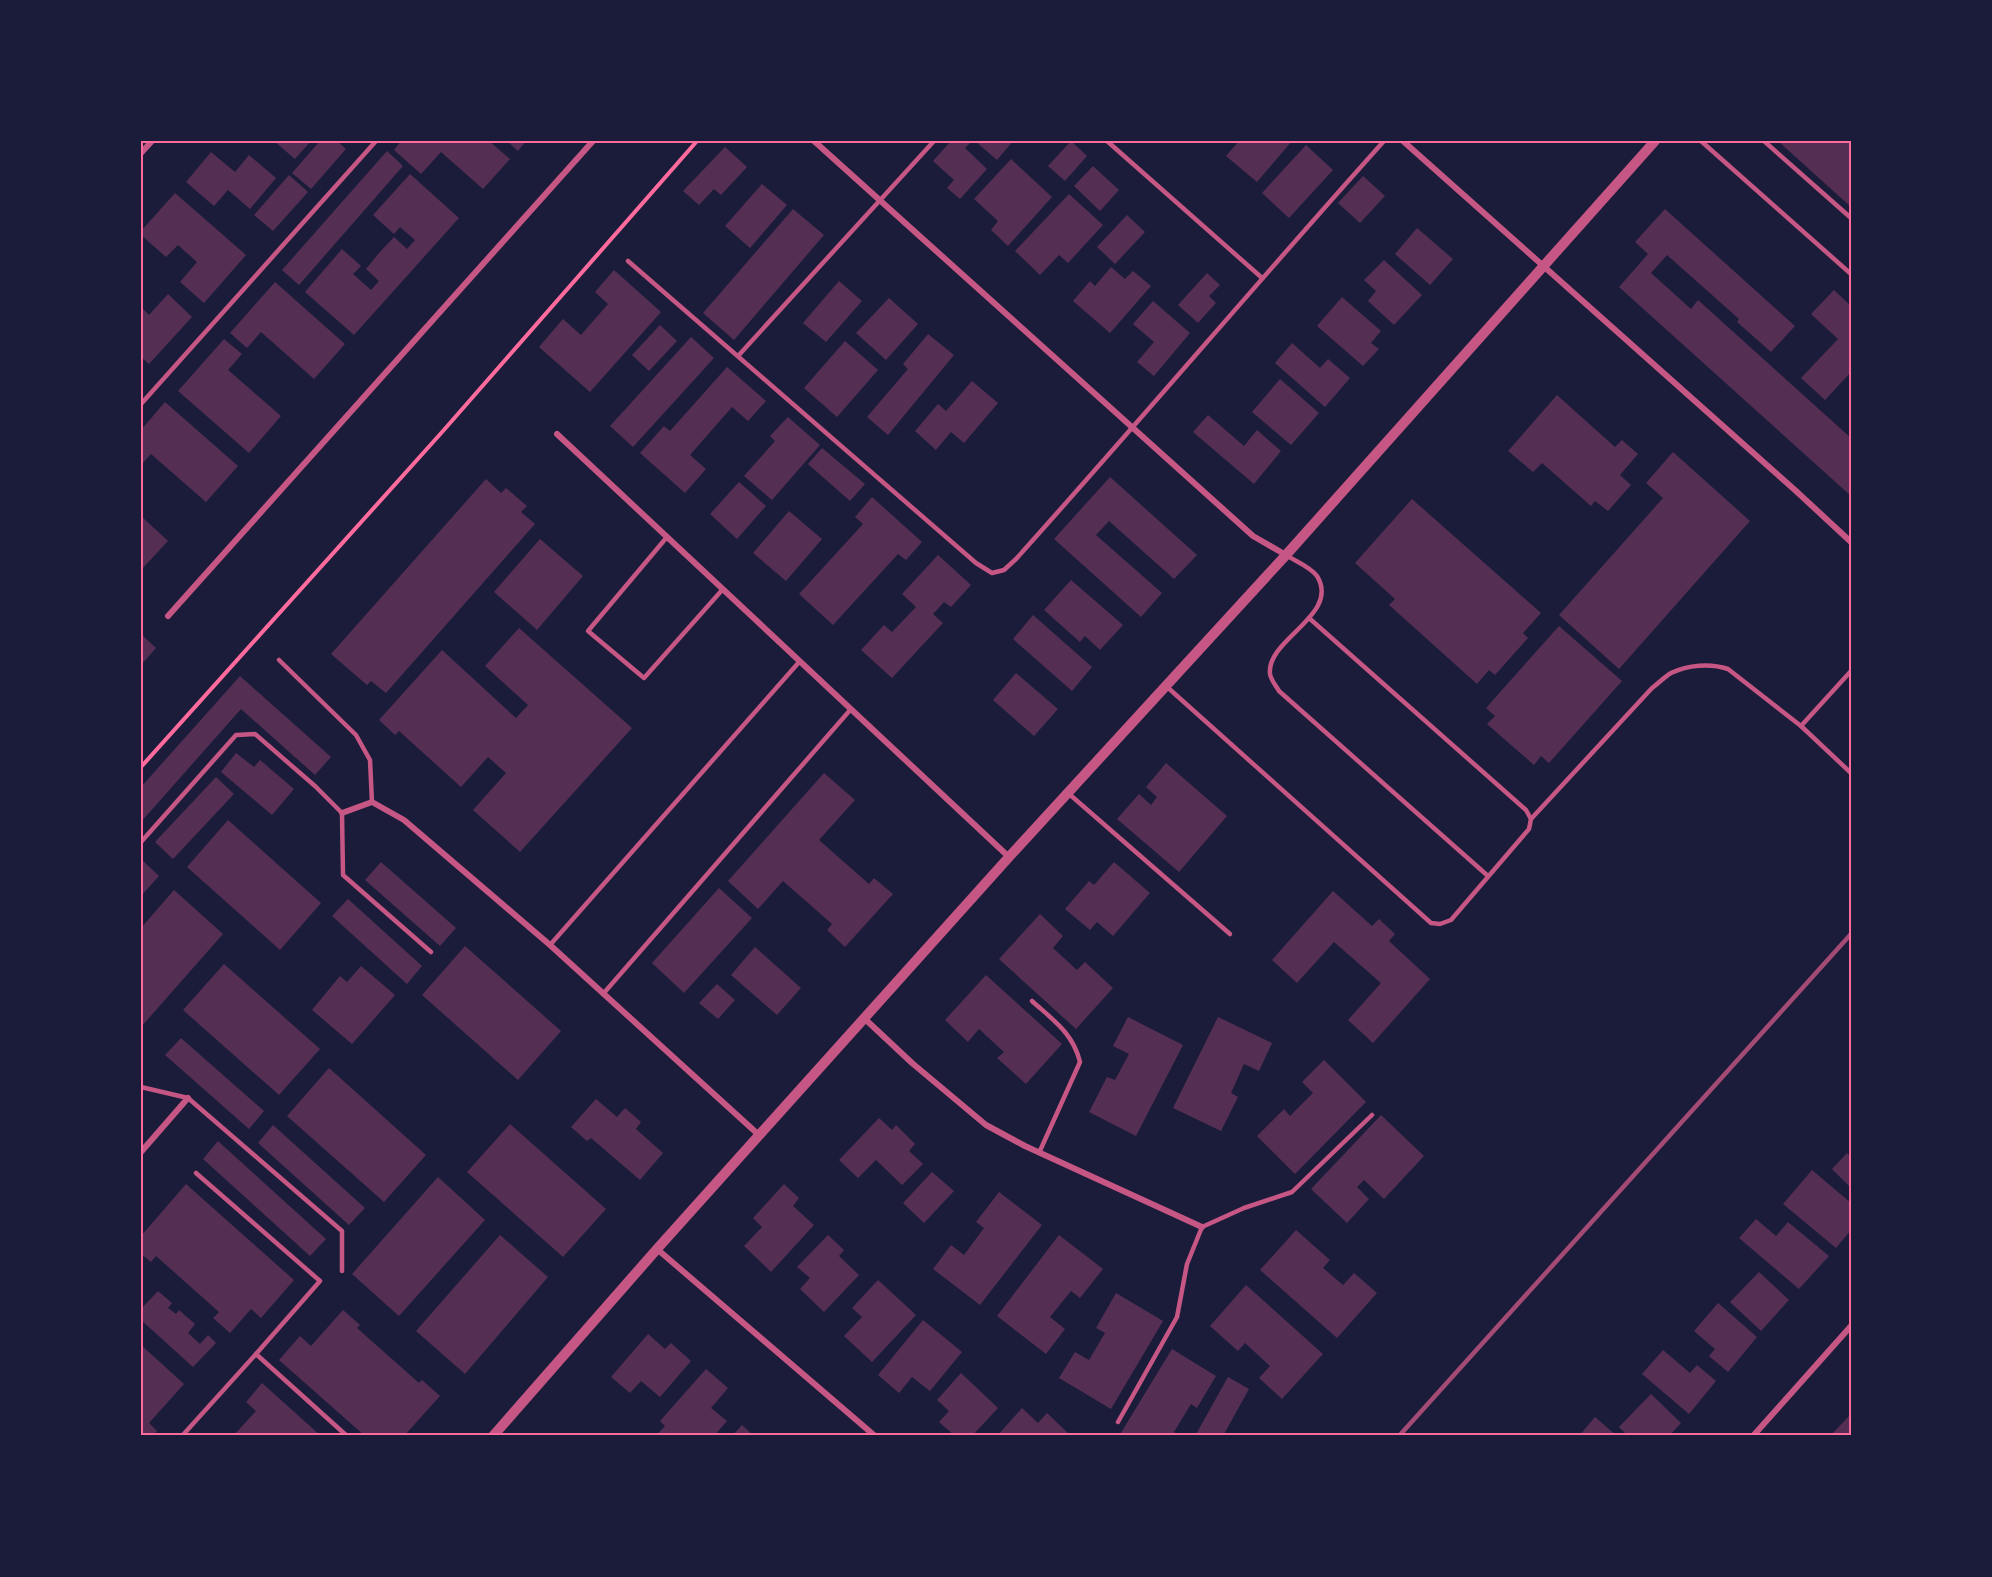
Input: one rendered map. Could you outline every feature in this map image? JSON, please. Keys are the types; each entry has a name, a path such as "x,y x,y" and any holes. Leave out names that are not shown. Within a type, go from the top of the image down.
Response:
{"street":[{"path":"141,153 152,141"},
{"path":"168,616 593,141"},
{"path":"814,141 1253,536 1286,555"},
{"path":"1402,141 1851,542"},
{"path":"493,1436 1009,857 1286,555 1655,141"},
{"path":"557,434 1009,857"},
{"path":"342,813 372,802 404,820 550,945 760,1136"},
{"path":"865,1019 912,1064 986,1125 1039,1153 1202,1227"},
{"path":"141,1152 188,1098"},
{"path":"657,1250 875,1436"},
{"path":"1753,1436 1851,1326"}],"lane":[{"path":"141,404 376,141"},
{"path":"738,356 934,141"},
{"path":"1107,141 1262,277"},
{"path":"628,261 976,563 992,573 1004,570 1016,559 1384,141"},
{"path":"1701,141 1851,274"},
{"path":"1764,141 1851,219"},
{"path":"667,537 588,631 644,678 724,589"},
{"path":"1286,555 1317,576 1321,588 1320,602 1309,618 1273,658 1270,675 1279,691 1488,876"},
{"path":"1309,618 1526,810 1531,819"},
{"path":"279,660 356,735 370,760 372,802"},
{"path":"550,945 800,661"},
{"path":"1166,686 1431,923 1440,924 1451,920 1529,829 1531,819 1652,688 1671,673 1696,666 1716,665 1728,669 1801,726 1851,773"},
{"path":"1801,726 1851,671"},
{"path":"603,994 850,708"},
{"path":"141,842 236,735 255,734 315,786 342,813 344,875 431,952"},
{"path":"1068,793 1230,934"},
{"path":"1032,1001 1066,1032 1076,1046 1080,1062 1039,1153"},
{"path":"141,1087 188,1098 342,1231 342,1271"},
{"path":"1118,1422 1177,1317 1187,1264 1202,1227 1244,1208 1292,1192 1372,1115"},
{"path":"182,1436 320,1281 196,1173"},
{"path":"256,1354 347,1436"}],"path":[{"path":"141,767 443,431 697,141"}],"building":[{"path":"274,141 311,141 295,159"},
{"path":"320,141 337,141 346,149 311,189 292,173"},
{"path":"401,141 489,141 510,159 483,189 441,152 421,174 394,150"},
{"path":"507,141 526,141 518,151"},
{"path":"951,141 972,141 965,148 987,169 960,199 947,188 954,180 933,161"},
{"path":"975,141 1013,141 997,160"},
{"path":"1071,141 1087,156 1065,181 1048,166"},
{"path":"1239,141 1292,141 1257,182 1226,156"},
{"path":"1778,141 1851,141 1851,207"},
{"path":"1306,145 1333,170 1289,218 1262,193"},
{"path":"725,147 747,167 721,195 714,189 699,205 683,191"},
{"path":"387,151 403,166 299,285 282,270"},
{"path":"211,152 235,172 249,155 276,178 250,209 228,190 214,206 186,182"},
{"path":"1011,159 1052,197 1008,246 991,230 998,221 974,199"},
{"path":"1093,166 1119,190 1100,211 1074,186"},
{"path":"410,174 459,218 354,335 305,292 342,249 361,266 353,274 371,290 379,281 366,269 379,253 394,237 407,249 415,240 400,227 394,234 373,215"},
{"path":"289,175 308,192 273,231 254,215"},
{"path":"1363,176 1385,196 1360,223 1338,203"},
{"path":"762,184 787,205 750,248 725,226"},
{"path":"175,193 246,255 204,303 180,282 197,262 178,245 166,257 141,235 141,231"},
{"path":"1069,194 1103,225 1068,263 1059,255 1040,275 1015,251"},
{"path":"793,209 824,235 734,340 703,313"},
{"path":"1665,209 1795,326 1771,352 1737,322 1739,319 1667,255 1651,273 1691,309 1698,300 1851,438 1851,496 1619,287 1648,254 1635,242"},
{"path":"1127,215 1145,232 1115,264 1097,247"},
{"path":"1417,228 1453,259 1430,285 1395,254"},
{"path":"1384,260 1422,295 1394,325 1368,301 1376,291 1364,280"},
{"path":"1111,267 1125,279 1133,271 1151,286 1110,333 1073,301 1090,281 1095,286"},
{"path":"614,270 661,312 590,392 539,347 563,319 581,335 608,304 595,292"},
{"path":"1207,273 1220,285 1209,296 1216,303 1198,323 1178,305"},
{"path":"839,281 862,301 826,342 803,323"},
{"path":"275,282 345,344 314,379 261,332 247,348 230,333"},
{"path":"1834,290 1851,306 1851,372 1825,400 1801,378 1838,339 1811,314"},
{"path":"168,294 192,317 149,364 141,357 141,307 149,315"},
{"path":"1342,297 1381,331 1371,343 1379,349 1363,366 1317,326"},
{"path":"889,298 918,324 886,360 856,333"},
{"path":"1153,301 1190,333 1154,376 1137,362 1154,342 1133,324"},
{"path":"660,325 677,341 649,371 632,355"},
{"path":"928,334 954,355 888,435 867,417 908,369 903,364"},
{"path":"691,337 714,358 633,447 610,426"},
{"path":"224,339 242,354 228,370 281,416 249,453 178,391"},
{"path":"845,341 878,370 837,417 804,388"},
{"path":"1292,343 1320,368 1328,359 1350,378 1325,407 1275,363"},
{"path":"727,367 766,401 748,421 732,407 690,455 706,469 685,493 640,453 664,426 670,431"},
{"path":"1280,379 1319,413 1291,445 1252,412"},
{"path":"972,381 998,403 964,443 951,432 936,450 915,431 938,404 946,411"},
{"path":"1557,395 1615,447 1622,440 1638,454 1620,475 1631,485 1608,511 1595,501 1591,506 1542,463 1533,472 1508,451"},
{"path":"165,402 238,466 206,502 151,454 141,465 141,430"},
{"path":"1208,415 1244,446 1257,430 1281,451 1254,484 1193,432"},
{"path":"788,417 820,445 772,500 744,476 775,441 770,436"},
{"path":"822,448 865,484 850,501 808,464"},
{"path":"1673,452 1750,521 1619,669 1559,615 1663,498 1646,483"},
{"path":"1110,477 1197,555 1174,579 1109,521 1096,535 1162,593 1141,617 1054,539"},
{"path":"486,479 501,493 506,488 527,506 521,512 535,524 386,693 371,681 367,685 331,654"},
{"path":"739,482 766,506 737,539 710,514"},
{"path":"872,497 922,542 906,560 898,554 833,625 799,594 863,524 855,517"},
{"path":"1412,499 1541,613 1523,633 1528,638 1495,675 1489,670 1477,684 1389,605 1395,599 1355,563"},
{"path":"789,511 822,539 786,581 753,553"},
{"path":"141,516 168,541 141,570"},
{"path":"540,539 583,576 537,630 494,592"},
{"path":"938,555 971,585 951,607 944,602 933,614 943,623 892,678 861,650 884,625 892,632 916,607 902,594"},
{"path":"1071,580 1123,625 1100,650 1085,636 1080,642 1044,610"},
{"path":"1033,615 1092,667 1072,691 1013,639"},
{"path":"1559,626 1622,681 1549,763 1541,756 1534,765 1487,724 1495,716 1486,708"},
{"path":"519,628 632,728 520,852 473,810 506,773 488,757 461,787 399,731 395,735 379,720 442,650 516,718 528,705 485,666"},
{"path":"141,634 156,648 141,665"},
{"path":"1016,673 1058,709 1034,736 993,700"},
{"path":"240,676 331,757 315,775 241,709 141,822 141,787"},
{"path":"236,753 254,767 260,760 294,789 272,815 221,772"},
{"path":"1166,763 1227,816 1179,872 1117,819 1139,794 1151,805 1157,797 1146,787"},
{"path":"824,773 855,800 819,840 869,884 874,878 893,894 845,947 827,930 832,924 783,881 758,909 728,881"},
{"path":"216,777 234,794 173,859 155,842"},
{"path":"228,820 321,903 280,950 187,867"},
{"path":"141,859 159,876 141,896"},
{"path":"381,862 456,928 440,946 365,880"},
{"path":"1114,862 1150,893 1113,936 1097,922 1090,930 1065,909 1089,881 1094,885"},
{"path":"719,888 752,918 684,993 652,963"},
{"path":"174,890 223,934 141,1027 141,928"},
{"path":"1333,891 1372,926 1379,919 1395,934 1389,941 1430,979 1373,1043 1348,1020 1381,983 1334,942 1297,983 1272,960"},
{"path":"348,899 422,966 407,984 332,916"},
{"path":"1040,914 1063,936 1053,948 1077,970 1085,962 1113,988 1076,1029 999,959"},
{"path":"465,946 561,1031 518,1080 422,995"},
{"path":"755,947 801,988 777,1015 731,975"},
{"path":"224,964 320,1049 279,1095 183,1010"},
{"path":"361,966 395,995 352,1044 312,1010 340,976 347,982"},
{"path":"986,975 1062,1044 1026,1084 997,1058 1004,1052 979,1029 968,1042 945,1020"},
{"path":"717,984 735,1000 718,1019 699,1003"},
{"path":"1128,1017 1183,1045 1136,1136 1089,1112 1107,1077 1115,1080 1129,1054 1113,1046"},
{"path":"1218,1017 1272,1043 1259,1071 1244,1064 1231,1093 1238,1097 1221,1131 1173,1108"},
{"path":"181,1038 264,1111 249,1129 165,1055"},
{"path":"1324,1060 1366,1102 1295,1174 1257,1136 1284,1109 1290,1116 1313,1093 1302,1082"},
{"path":"329,1068 426,1155 384,1202 287,1116"},
{"path":"596,1099 617,1117 625,1108 641,1122 636,1129 663,1153 640,1180 591,1138 587,1141 571,1127"},
{"path":"1381,1115 1424,1156 1384,1199 1364,1180 1357,1187 1369,1199 1347,1223 1311,1189"},
{"path":"879,1118 892,1130 896,1125 915,1144 909,1151 923,1164 902,1185 876,1160 858,1178 839,1160"},
{"path":"510,1124 606,1209 563,1257 467,1172"},
{"path":"273,1125 365,1208 349,1225 258,1143"},
{"path":"218,1141 326,1239 310,1256 203,1159"},
{"path":"1847,1153 1851,1157 1851,1188 1832,1169"},
{"path":"1812,1170 1851,1203 1851,1230 1836,1248 1783,1204"},
{"path":"932,1172 954,1191 924,1223 903,1203"},
{"path":"438,1177 485,1220 399,1316 352,1274"},
{"path":"186,1184 294,1280 261,1318 251,1309 230,1333 213,1318 219,1312 156,1256 151,1262 141,1254 141,1236"},
{"path":"784,1184 799,1198 793,1206 814,1225 771,1272 744,1246 762,1227 753,1218"},
{"path":"999,1192 1042,1225 980,1305 933,1269 951,1245 964,1255 984,1228 976,1222"},
{"path":"1756,1219 1776,1236 1788,1222 1829,1256 1799,1289 1739,1238"},
{"path":"1296,1230 1330,1260 1323,1268 1343,1285 1354,1273 1377,1293 1337,1338 1260,1270"},
{"path":"500,1235 548,1277 465,1374 416,1331"},
{"path":"828,1235 844,1250 839,1256 859,1275 824,1312 800,1289 810,1278 797,1267"},
{"path":"1059,1235 1103,1269 1080,1298 1071,1291 1050,1317 1065,1329 1046,1354 997,1316"},
{"path":"1759,1272 1789,1300 1761,1331 1730,1302"},
{"path":"878,1280 916,1315 872,1362 844,1336 862,1317 852,1308"},
{"path":"1246,1285 1323,1354 1282,1399 1259,1378 1270,1366 1245,1343 1238,1351 1210,1326"},
{"path":"158,1291 172,1303 168,1308 176,1314 179,1310 195,1324 188,1333 200,1344 208,1335 216,1343 193,1367 141,1320 141,1309"},
{"path":"1116,1293 1163,1321 1111,1409 1059,1378 1075,1352 1089,1360 1105,1333 1096,1328"},
{"path":"1718,1303 1757,1337 1728,1372 1709,1356 1715,1349 1694,1331"},
{"path":"343,1310 360,1325 357,1328 419,1383 422,1380 440,1396 404,1436 365,1436 279,1360 300,1336 311,1346"},
{"path":"923,1320 962,1352 930,1391 912,1377 899,1393 878,1375"},
{"path":"648,1334 665,1349 671,1343 691,1361 660,1397 641,1381 630,1393 611,1377"},
{"path":"141,1345 184,1384 149,1423 157,1431 152,1436 141,1436"},
{"path":"1172,1349 1216,1376 1197,1408 1191,1404 1174,1432 1180,1436 1119,1436"},
{"path":"1663,1350 1690,1373 1697,1365 1716,1381 1689,1414 1642,1374"},
{"path":"706,1369 728,1388 711,1408 727,1421 714,1436 656,1436 665,1426 660,1421"},
{"path":"961,1373 998,1408 972,1436 955,1436 939,1422 949,1411 937,1400"},
{"path":"1228,1377 1249,1389 1223,1436 1195,1436"},
{"path":"262,1383 321,1436 233,1436 256,1411 246,1402"},
{"path":"1651,1394 1681,1423 1669,1436 1628,1436 1619,1427"},
{"path":"1022,1408 1038,1423 1047,1413 1068,1433 1065,1436 997,1436"},
{"path":"1850,1415 1851,1436 1830,1436"},
{"path":"1595,1417 1617,1436 1579,1436"},
{"path":"742,1425 754,1436 732,1436"}],"railway":[{"path":"1399,1436 1851,934"}]}
